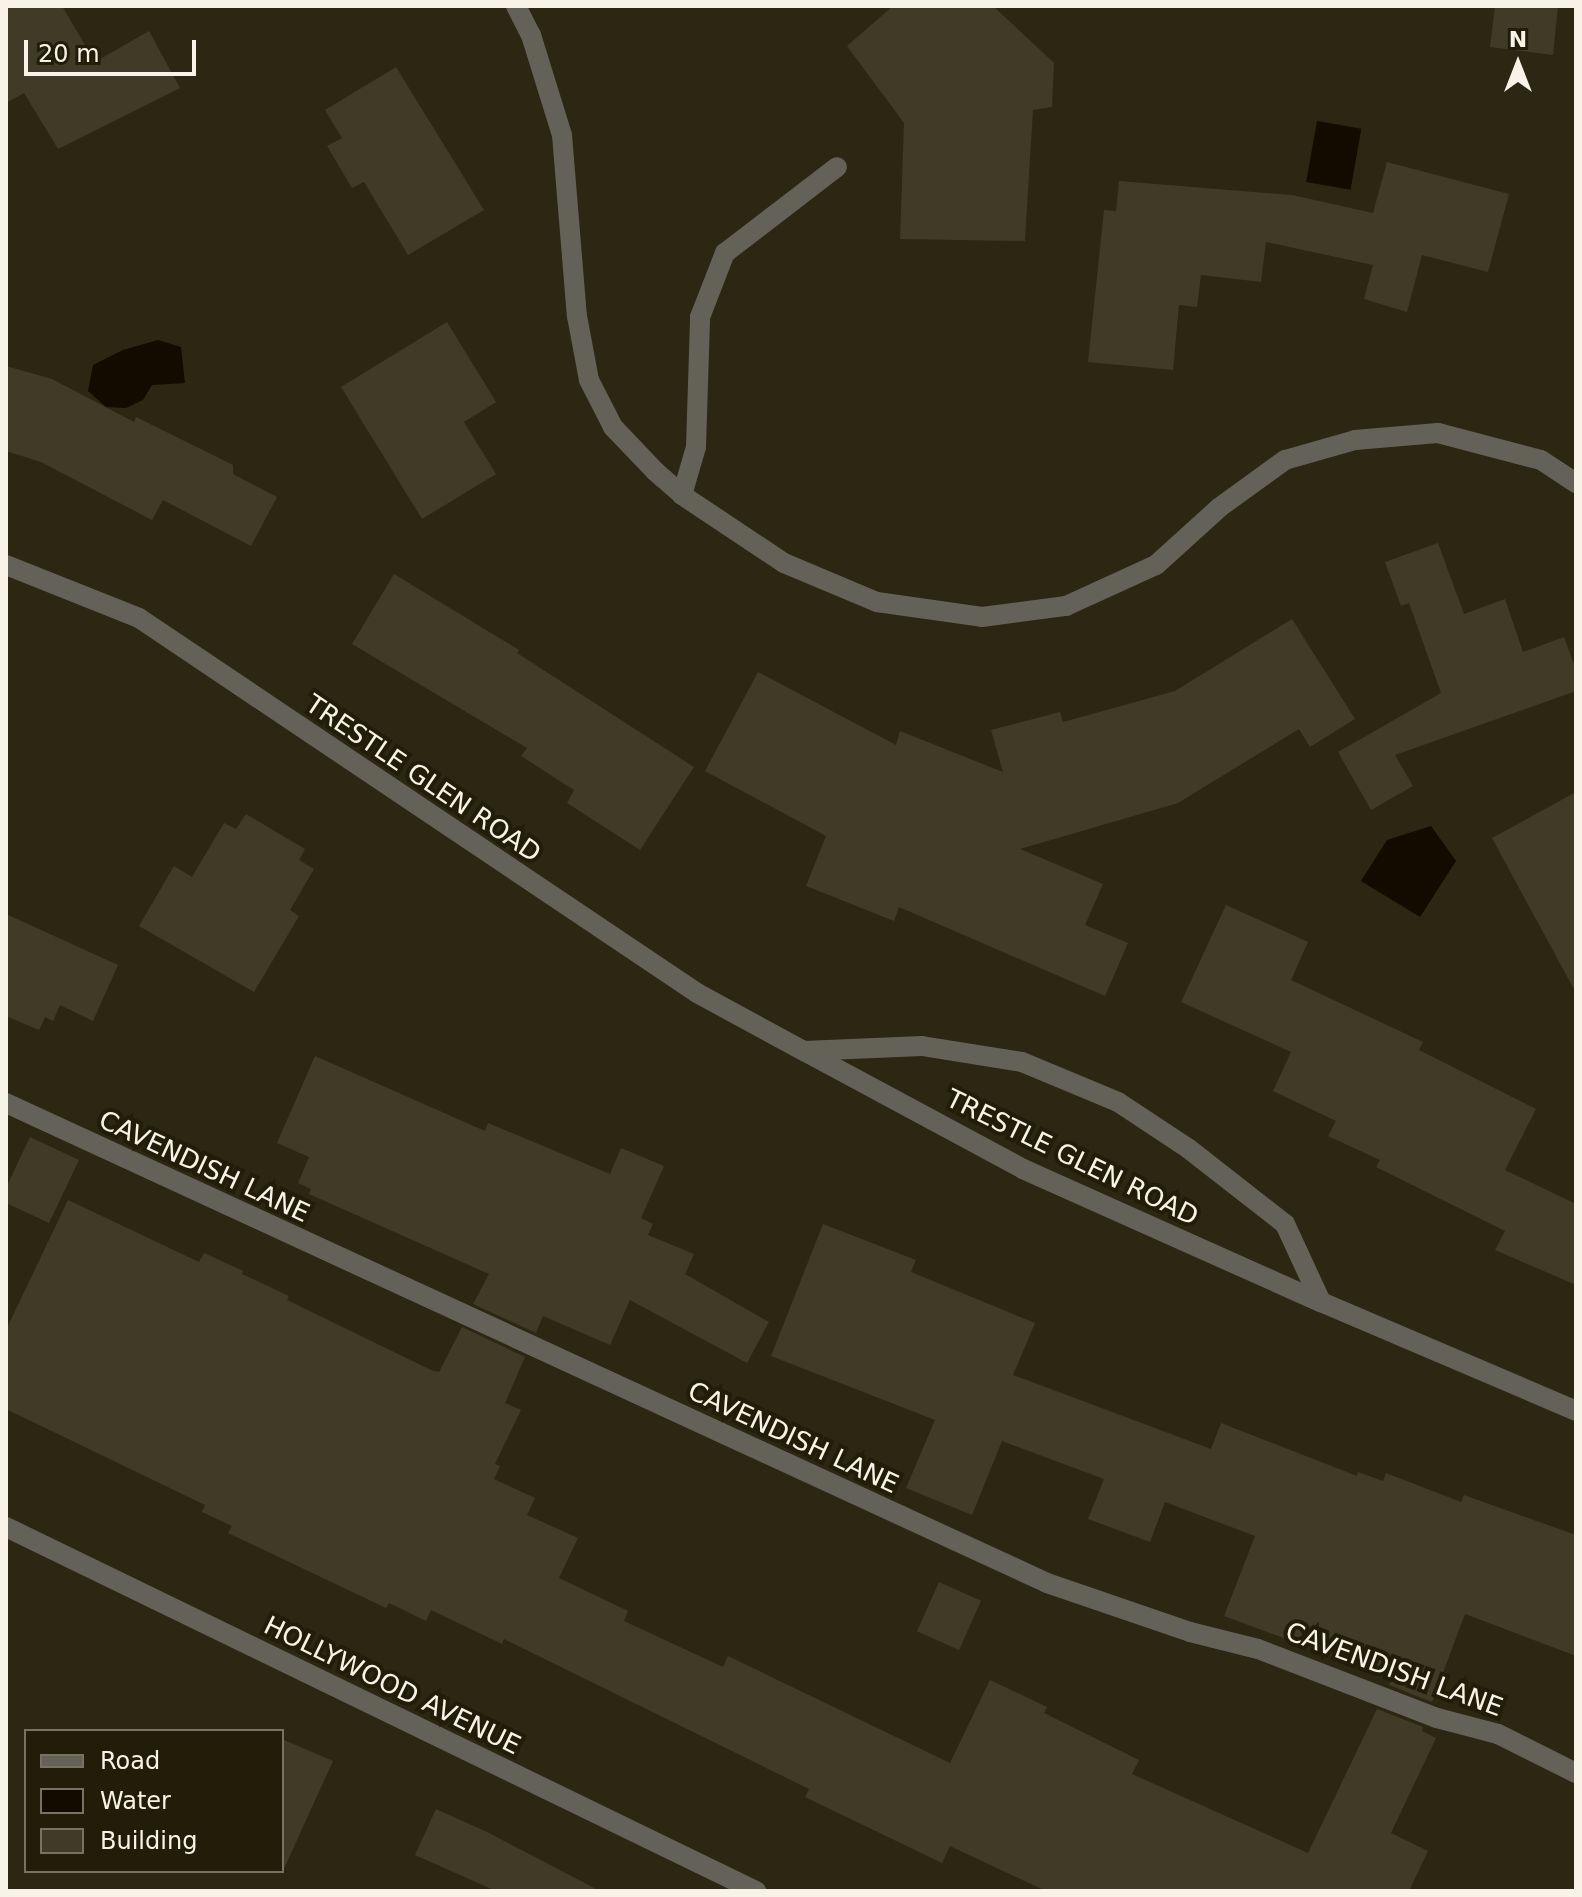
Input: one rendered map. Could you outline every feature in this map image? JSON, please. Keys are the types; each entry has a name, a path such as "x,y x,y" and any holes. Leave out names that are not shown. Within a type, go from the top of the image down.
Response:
{"street":[{"path":"516,6 531,35 562,135 577,316 589,380 613,427 682,495 784,563 877,602 982,617 1066,606 1156,565 1220,507 1285,460 1355,440 1438,433 1541,460 1576,483"},
{"path":"682,495 696,447 700,317 725,253 837,167"},
{"name":"TRESTLE GLEN ROAD","path":"6,565 139,618 697,993 804,1051 1023,1169 1576,1411"},
{"name":"TRESTLE GLEN ROAD","path":"804,1051 922,1046 1022,1062 1118,1102 1189,1149 1285,1224 1321,1302"},
{"name":"CAVENDISH LANE","path":"6,1103 1047,1583 1190,1632 1258,1649 1437,1718 1498,1734 1576,1773"},
{"name":"HOLLYWOOD AVENUE","path":"6,1527 756,1891"}],"water":[{"path":"1317,121 1361,129 1351,190 1306,182"},
{"path":"158,340 181,347 185,383 152,385 143,400 126,408 106,407 88,391 93,365 123,350"},
{"path":"1431,826 1456,861 1420,917 1361,881 1387,840"}],"building":[{"path":"6,6 62,6 95,62 149,31 180,88 58,149 24,93 6,103"},
{"path":"893,6 993,6 1054,63 1052,107 1033,110 1025,241 900,239 904,123 847,46"},
{"path":"1495,6 1558,6 1553,55 1490,47"},
{"path":"396,67 484,210 408,255 364,182 352,188 327,146 342,138 325,110"},
{"path":"1387,162 1509,194 1488,272 1422,255 1407,312 1364,299 1373,265 1266,242 1261,282 1201,275 1197,307 1179,305 1173,370 1088,362 1104,210 1116,211 1119,181 1292,195 1373,213"},
{"path":"447,322 496,402 464,422 496,474 422,519 341,387"},
{"path":"6,366 52,379 134,422 136,417 233,465 233,474 277,497 251,546 163,500 152,520 41,462 6,451"},
{"path":"1438,543 1464,614 1505,599 1523,652 1564,637 1576,670 1576,691 1395,755 1413,786 1371,810 1338,752 1441,693 1409,603 1401,606 1385,562"},
{"path":"394,574 519,650 517,653 694,767 640,850 567,803 574,790 521,756 527,748 352,644"},
{"path":"1292,619 1355,719 1310,747 1299,729 1178,803 1020,849 1103,884 1085,925 1128,943 1105,996 899,907 894,921 806,886 826,836 705,771 758,672 896,745 900,731 1003,772 991,730 1060,712 1063,722 1175,691"},
{"path":"1576,792 1576,993 1492,838"},
{"path":"246,814 305,849 299,860 314,869 290,910 299,916 254,992 139,926 174,866 192,877 224,823 236,829"},
{"path":"1226,905 1308,942 1291,980 1423,1042 1419,1050 1536,1109 1505,1170 1576,1204 1576,1285 1495,1250 1505,1231 1376,1167 1380,1160 1328,1136 1336,1121 1273,1091 1291,1052 1181,1002"},
{"path":"6,914 118,965 93,1021 60,1005 53,1021 45,1017 39,1030 6,1016"},
{"path":"315,1056 485,1131 488,1123 610,1174 621,1148 664,1166 641,1218 653,1224 648,1235 694,1254 685,1274 769,1322 747,1363 630,1300 610,1345 543,1316 536,1333 473,1304 489,1274 309,1194 311,1189 298,1183 309,1157 277,1143"},
{"path":"30,1137 79,1160 49,1223 6,1203 6,1188"},
{"path":"68,1200 199,1262 204,1253 243,1271 242,1274 289,1296 287,1300 431,1370 439,1372 462,1327 525,1357 505,1403 521,1410 495,1464 500,1466 494,1479 535,1498 527,1515 578,1538 559,1578 628,1611 624,1621 723,1667 728,1656 950,1763 990,1680 1047,1707 1044,1713 1139,1760 1132,1774 1308,1853 1377,1709 1423,1727 1422,1731 1436,1738 1391,1833 1428,1851 1409,1891 1046,1891 950,1846 942,1863 805,1797 809,1789 504,1639 502,1644 431,1610 426,1621 389,1603 386,1608 228,1533 232,1526 202,1512 205,1505 6,1409 6,1330"},
{"path":"823,1224 916,1260 911,1272 1035,1323 1013,1375 1211,1449 1221,1423 1357,1476 1358,1472 1383,1481 1386,1473 1461,1502 1464,1495 1576,1535 1576,1656 1465,1614 1432,1702 1389,1685 1392,1678 1224,1616 1255,1536 1165,1502 1150,1542 1088,1519 1104,1479 1002,1441 972,1515 906,1488 935,1420 771,1356"},
{"path":"939,1582 981,1601 959,1650 917,1631"},
{"path":"284,1740 333,1761 284,1869"},
{"path":"436,1809 600,1891 496,1891 415,1855"}]}
